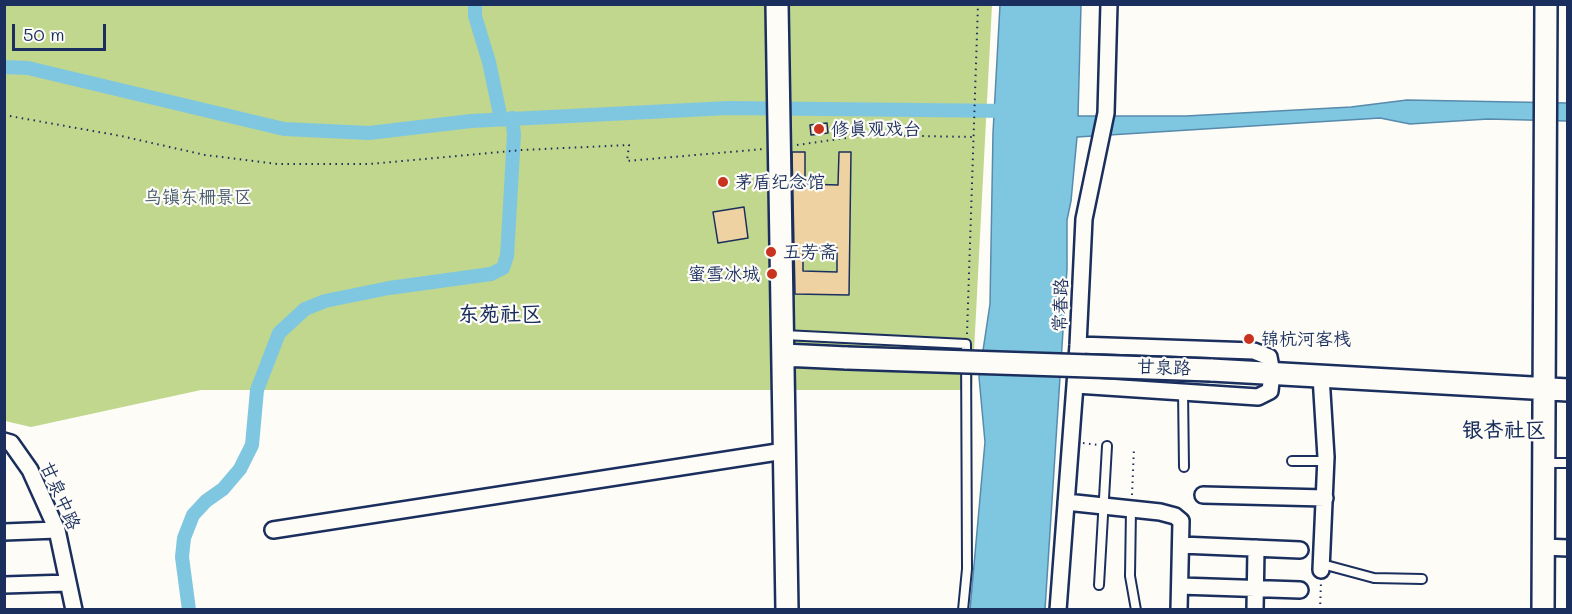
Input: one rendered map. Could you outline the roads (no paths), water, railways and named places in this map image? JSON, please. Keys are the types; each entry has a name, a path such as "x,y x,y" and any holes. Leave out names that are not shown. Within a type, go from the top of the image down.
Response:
{"street":[{"path":"777,4 783,345 784,609"},
{"name":"常春路","path":"1058,609 1076,385 1084,219 1106,113 1109,4"},
{"path":"1543,609 1546,4"},
{"name":"甘泉路","path":"783,345 848,358 1211,370 1568,390"},
{"path":"1076,385 1258,397 1270,391 1272,373 1269,357 1254,351 1078,345"},
{"path":"1321,376 1326,461 1321,567"},
{"name":"甘泉中路","path":"4,441 11,443 30,470 57,530 74,609"},
{"path":"273,530 784,451"},
{"path":"1203,495 1325,498"},
{"path":"1066,502 1175,516 1181,521 1179,609"},
{"path":"4,532 57,530"},
{"path":"1180,545 1300,550"},
{"path":"1543,547 1568,548"},
{"path":"1255,609 1256,548"},
{"path":"4,585 68,583"},
{"path":"1180,586 1300,590"}],"lane":[{"path":"783,345 966,344 967,569 963,609"},
{"path":"1184,392 1184,467"},
{"path":"1099,585 1107,446"},
{"path":"1292,461 1326,461"},
{"path":"1544,463 1568,463"},
{"path":"1131,509 1130,576 1136,609"},
{"path":"1321,567 1374,578 1422,579"}],"water":[{"path":"1000,5 1081,5 1078,116 1186,116 1351,107 1407,100 1567,103 1567,121 1488,119 1410,124 1380,118 1077,137 1067,220 1067,269 1045,609 970,610 985,442 979,377 990,304 993,133"}],"waterway":[{"path":"475,4 475,16 489,62 501,119"},
{"path":"4,67 28,68 284,129 369,133 471,121 729,108 1011,111"},
{"path":"189,610 182,557 184,538 193,515 206,501 223,489 240,469 252,445 257,390 279,333 305,309 325,301 389,288 491,274 503,268 507,256 509,223 514,134 512,118"}],"place":[{"name":"修真观戏台","path":"819,129"},
{"name":"茅盾纪念馆","path":"723,182"},
{"name":"五芳斋","path":"771,252"},
{"name":"蜜雪冰城","path":"772,274"},
{"name":"锦杭河客栈","path":"1249,339"}],"district":[{"name":"东苑社区","path":"500,315"},
{"name":"银杏社区","path":"1504,431"}],"park label":[{"name":"乌镇东栅景区","path":"198,197"}]}
